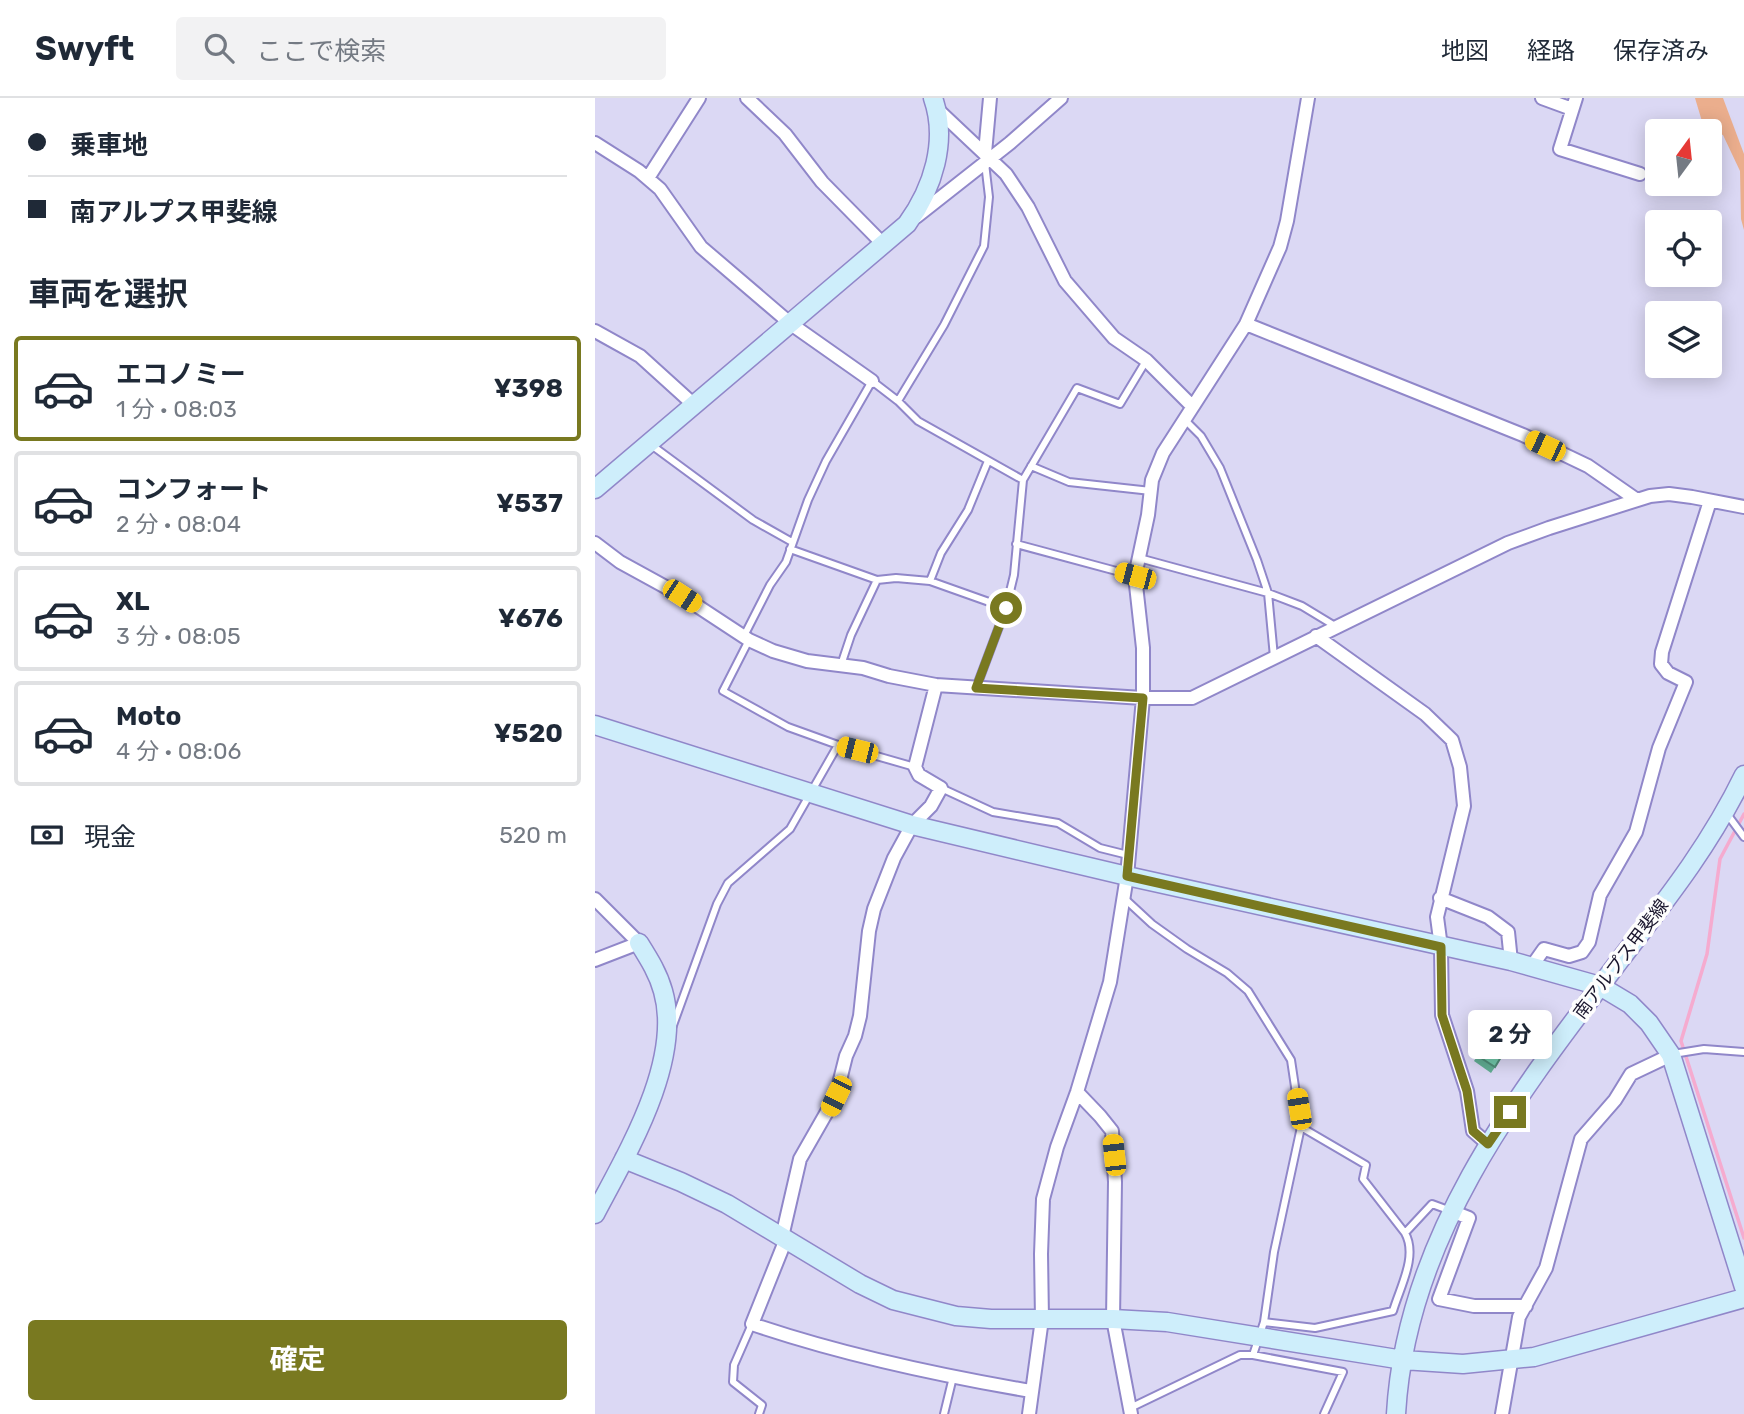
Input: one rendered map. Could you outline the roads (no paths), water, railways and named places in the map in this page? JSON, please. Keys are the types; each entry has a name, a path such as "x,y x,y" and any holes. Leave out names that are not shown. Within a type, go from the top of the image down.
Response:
{"street":[{"path":"648,178 699,98"},
{"path":"747,98 785,134 822,182 884,245"},
{"path":"987,158 990,98"},
{"path":"595,489 907,224 1061,98"},
{"path":"1542,98 1574,104 1560,149 1640,174"},
{"path":"1029,1414 1042,1319 1043,1199 1109,982 1127,876 1143,698 1143,648 1135,576 1152,480 1163,453 1246,324 1280,247 1287,220 1304,99"},
{"path":"907,224 929,188 934,169 937,148 935,103"},
{"path":"935,103 987,158 1006,174 1028,207 1065,281 1114,338 1146,360 1192,406"},
{"path":"595,144 648,178 660,189 701,247 792,324 871,381"},
{"path":"1246,324 1523,435 1588,466 1637,500"},
{"path":"595,331 640,356 693,404"},
{"path":"595,543 620,562 682,596 747,638 773,651 807,662 863,668 936,685 1143,698 1192,698 1507,543 1549,528 1637,500 1669,494 1744,507"},
{"path":"1532,966 1544,949 1569,956 1582,952 1589,942 1600,895 1636,832 1659,748 1686,682 1668,673 1661,664 1662,652 1710,501"},
{"path":"1316,636 1425,714 1453,740 1460,767 1464,806 1437,917 1441,947 1442,1015 1467,1091 1473,1131 1488,1144"},
{"path":"936,685 915,767 919,775 941,788 931,806 912,825 894,858 874,909 855,1036 846,1056 836,1096 800,1159 784,1238 753,1324 806,1342 953,1377 1031,1391"},
{"path":"595,724 912,825 1127,876 1511,961 1600,986 1640,1013 1671,1055 1744,1287"},
{"name":"南アルプス甲斐線","path":"1396,1414 1403,1360 1412,1320 1428,1267 1464,1184 1488,1144 1600,986 1695,862 1726,813 1744,775"},
{"path":"595,898 639,943 656,969 664,994 667,1034 656,1086 624,1159 595,1214"},
{"path":"1440,898 1488,917 1508,932 1511,961"},
{"path":"595,960 639,943"},
{"path":"1503,1414 1520,1317 1546,1268 1581,1139 1615,1101 1631,1074 1671,1055"},
{"path":"1077,1092 1112,1131 1115,1182 1113,1319 1131,1411"},
{"path":"624,1159 727,1204 860,1284 893,1300 956,1316 991,1320 1113,1319 1167,1322 1403,1360 1464,1364 1512,1361 1562,1350 1744,1298"},
{"path":"1451,1211 1469,1218 1439,1299 1474,1306 1525,1306"}],"lane":[{"path":"898,401 944,325 984,246 989,197 987,158"},
{"path":"976,688 1006,608 1014,575 1023,480 1077,388 1120,404 1146,360"},
{"path":"915,767 838,746 787,727 723,691 770,585 786,562 826,461 871,381 898,401 918,421 1023,480"},
{"path":"1185,420 1201,436 1220,468 1268,593 1274,657"},
{"path":"649,443 791,545 877,580 896,578 930,581 1006,608"},
{"path":"930,581 941,553 968,510 988,461"},
{"path":"1031,466 1069,482 1151,491"},
{"path":"1016,544 1135,576"},
{"path":"1139,558 1268,593 1302,606 1335,626"},
{"path":"841,665 851,635 877,580"},
{"path":"667,1034 675,1024 691,970 728,883 790,828 838,746"},
{"path":"941,788 993,812 1058,823 1100,848 1129,855"},
{"path":"1726,813 1744,837"},
{"path":"1124,897 1152,924 1227,973 1248,990 1291,1060 1301,1127 1258,1338"},
{"path":"1671,1055 1704,1049 1744,1052"},
{"path":"1131,1411 1240,1355 1258,1338 1393,1311 1411,1255 1410,1243 1405,1233 1363,1179 1366,1165 1301,1127"},
{"path":"1405,1233 1432,1204 1451,1211"},
{"path":"753,1324 734,1365 733,1382 762,1405 759,1414"},
{"path":"1258,1338 1343,1372 1324,1414"},
{"path":"944,1414 953,1377"}],"waterway":[{"path":"1744,814 1720,859 1707,954 1681,1041 1744,1238"}]}
